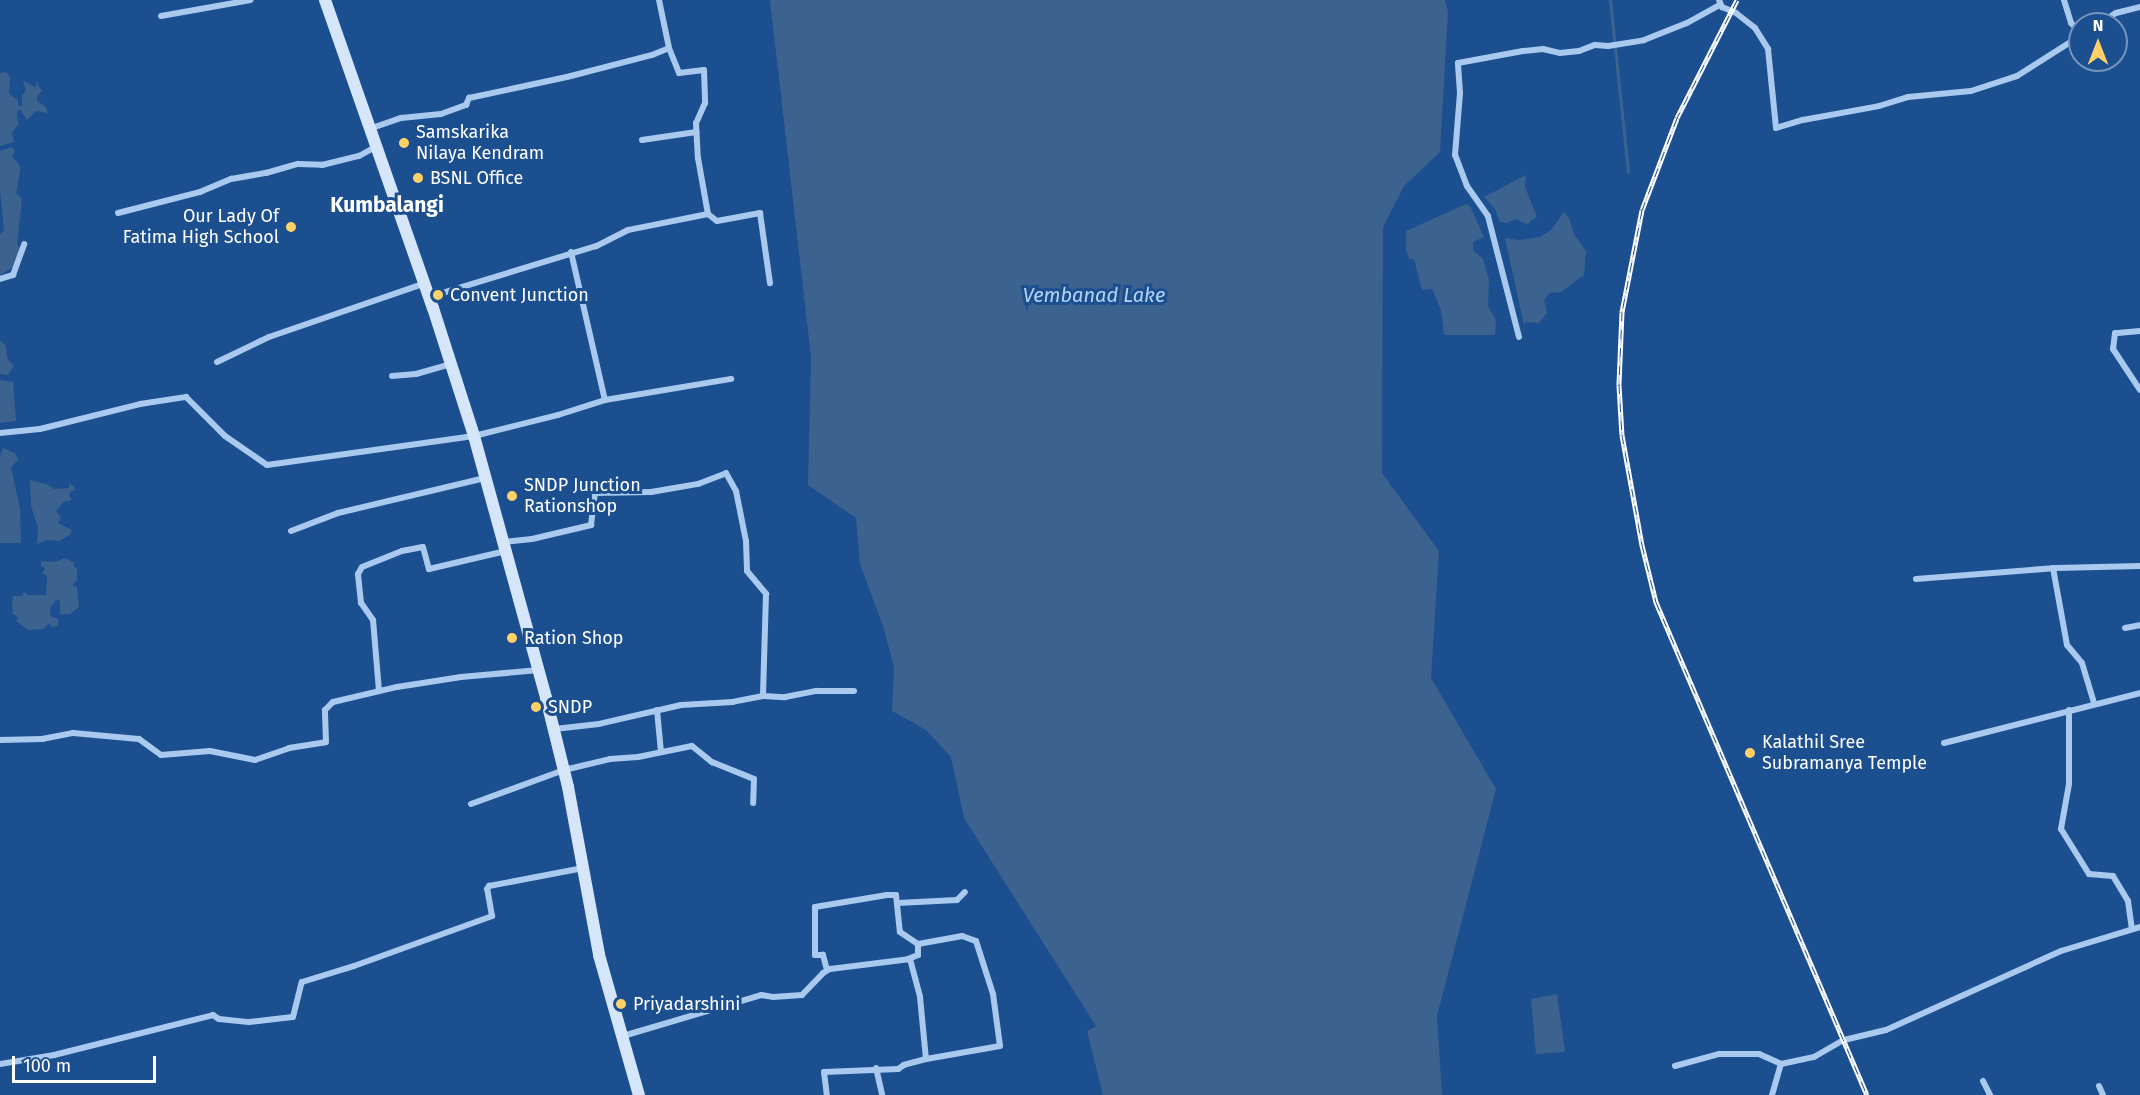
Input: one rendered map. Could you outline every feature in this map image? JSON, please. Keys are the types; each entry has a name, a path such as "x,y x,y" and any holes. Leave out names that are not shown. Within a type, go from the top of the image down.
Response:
{"main road":[{"path":"325,0 474,436 554,729 564,770 599,955 639,1095"}],"street":[{"path":"160,16 251,0"},
{"path":"660,0 669,48 679,73 704,70 705,103 696,123 696,132 708,214 717,221 760,213 770,283"},
{"path":"1519,337 1488,216 1467,186 1455,155 1460,93 1458,63 1523,51 1543,49 1560,53 1579,51 1595,45 1644,40 1687,23 1719,2 1755,28 1767,49 1776,128 1803,120 1880,106 1908,97 1971,91 2017,76 2068,44"},
{"path":"2120,12 2140,7"},
{"path":"369,129 401,118 441,114 466,105 469,98 652,56 669,48"},
{"path":"642,140 696,132"},
{"path":"118,213 200,192 231,179 298,164 322,165 358,156 375,147"},
{"path":"428,297 596,246 628,230 708,214"},
{"path":"0,279 13,275 24,244"},
{"path":"571,252 605,400"},
{"path":"216,362 269,337 423,284"},
{"path":"2140,331 2115,333 2113,349 2140,390"},
{"path":"392,376 416,374 451,364"},
{"path":"0,433 40,429 140,404 186,397 225,436 267,465 474,436 605,400 731,379"},
{"path":"379,691 373,620 361,603 358,574 363,567 402,551 423,546 429,568 591,525 595,493 651,492 698,484 726,473 736,492 746,541 747,571 766,594 763,696"},
{"path":"291,531 338,513 486,478"},
{"path":"1916,579 2053,568 2140,566"},
{"path":"2053,568 2067,645 2082,663 2094,703"},
{"path":"2125,628 2140,625"},
{"path":"0,740 42,739 73,733 139,739 161,755 210,752 255,760 289,748 326,742 325,710 333,702 379,691 461,677 539,670"},
{"path":"554,729 599,724 657,710 763,696 785,697 816,691 855,691"},
{"path":"1944,743 2140,693"},
{"path":"657,710 661,752"},
{"path":"2069,710 2069,784 2061,829 2089,874 2113,876 2128,901 2132,928"},
{"path":"471,804 564,770 610,759 692,746 712,762 754,778 753,803"},
{"path":"0,1064 54,1055 213,1015 219,1019 249,1022 293,1017 302,982 354,966 492,916 487,889 489,886 583,868"},
{"path":"898,903 957,900 965,892"},
{"path":"826,970 824,955 815,955 815,907 896,895 900,932 918,944 962,936 976,941 993,994 1000,1046 926,1059 904,1065 897,1070 876,1068 824,1072 827,1095"},
{"path":"1674,1066 1719,1054 1758,1054 1781,1064 1815,1057 1844,1040 1886,1030 1991,980 2061,951 2140,927"},
{"path":"622,1036 761,994 773,997 802,994 826,970 908,959 918,955 918,944"},
{"path":"908,959 915,972 920,997 926,1059"},
{"path":"1772,1095 1781,1064"},
{"path":"876,1068 882,1095"},
{"path":"1983,1081 1990,1095"},
{"path":"2100,1086 2103,1095"}],"water":[{"name":"Vembanad Lake","path":"770,0 1445,0 1448,12 1440,152 1404,186 1383,227 1382,473 1439,551 1431,678 1496,789 1437,1016 1442,1095 1103,1095 1087,1031 1096,1026 964,818 951,757 926,730 892,711 894,667 883,626 860,564 856,518 808,485 811,357"},
{"path":"6,72 10,77 9,94 18,100 18,105 22,106 22,95 26,91 23,80 36,88 35,80 42,91 37,96 37,101 45,106 48,113 36,111 27,120 20,109 17,112 18,125 12,133 14,142 0,146 0,73"},
{"path":"12,147 15,151 12,156 20,166 16,193 22,199 17,244 21,251 12,268 0,275 0,235 4,230 0,191 0,151"},
{"path":"1526,175 1525,187 1537,217 1528,225 1516,219 1507,223 1500,222 1495,209 1484,197"},
{"path":"1466,204 1470,206 1484,237 1473,242 1473,250 1483,259 1489,280 1488,306 1496,320 1495,335 1444,335 1441,310 1432,289 1422,290 1414,259 1409,259 1406,249 1406,231"},
{"path":"1564,212 1569,218 1574,234 1586,251 1584,275 1561,292 1550,293 1544,300 1547,313 1539,323 1526,322 1524,325 1505,238 1518,240 1540,237 1551,230"},
{"path":"0,340 6,346 7,358 14,366 8,375 0,374"},
{"path":"0,380 13,382 16,421 0,423"},
{"path":"3,448 15,453 18,460 11,467 20,508 21,543 0,543 0,456"},
{"path":"30,480 55,489 69,488 69,484 74,486 75,491 71,491 69,496 72,500 63,502 56,511 61,518 58,523 72,530 70,535 59,541 47,540 37,544 38,528 31,506"},
{"path":"65,558 75,563 73,565 77,569 77,580 72,585 77,587 79,607 70,614 60,614 60,601 56,600 50,608 51,617 58,619 58,626 53,627 49,623 44,629 28,630 16,621 18,617 13,614 13,596 22,596 24,592 28,595 46,595 47,576 42,573 45,568 41,566 41,561 55,562"},
{"path":"1557,994 1565,1052 1536,1054 1531,999"}],"waterway":[{"path":"1610,0 1628,172"}],"railway":[{"path":"1737,0 1677,118 1642,210 1622,312 1619,385 1622,435 1642,545 1656,602 1867,1095"}],"place":[{"name":"Samskarika Nilaya Kendram","path":"404,143"},
{"name":"BSNL Office","path":"418,178"},
{"name":"Our Lady Of Fatima High School","path":"291,227"},
{"name":"Convent Junction","path":"438,295"},
{"name":"SNDP Junction Rationshop","path":"512,496"},
{"name":"Ration Shop","path":"512,638"},
{"name":"SNDP","path":"536,707"},
{"name":"Kalathil Sree Subramanya Temple","path":"1750,753"},
{"name":"Priyadarshini","path":"621,1004"}],"district":[{"name":"Kumbalangi","path":"387,205"}]}
